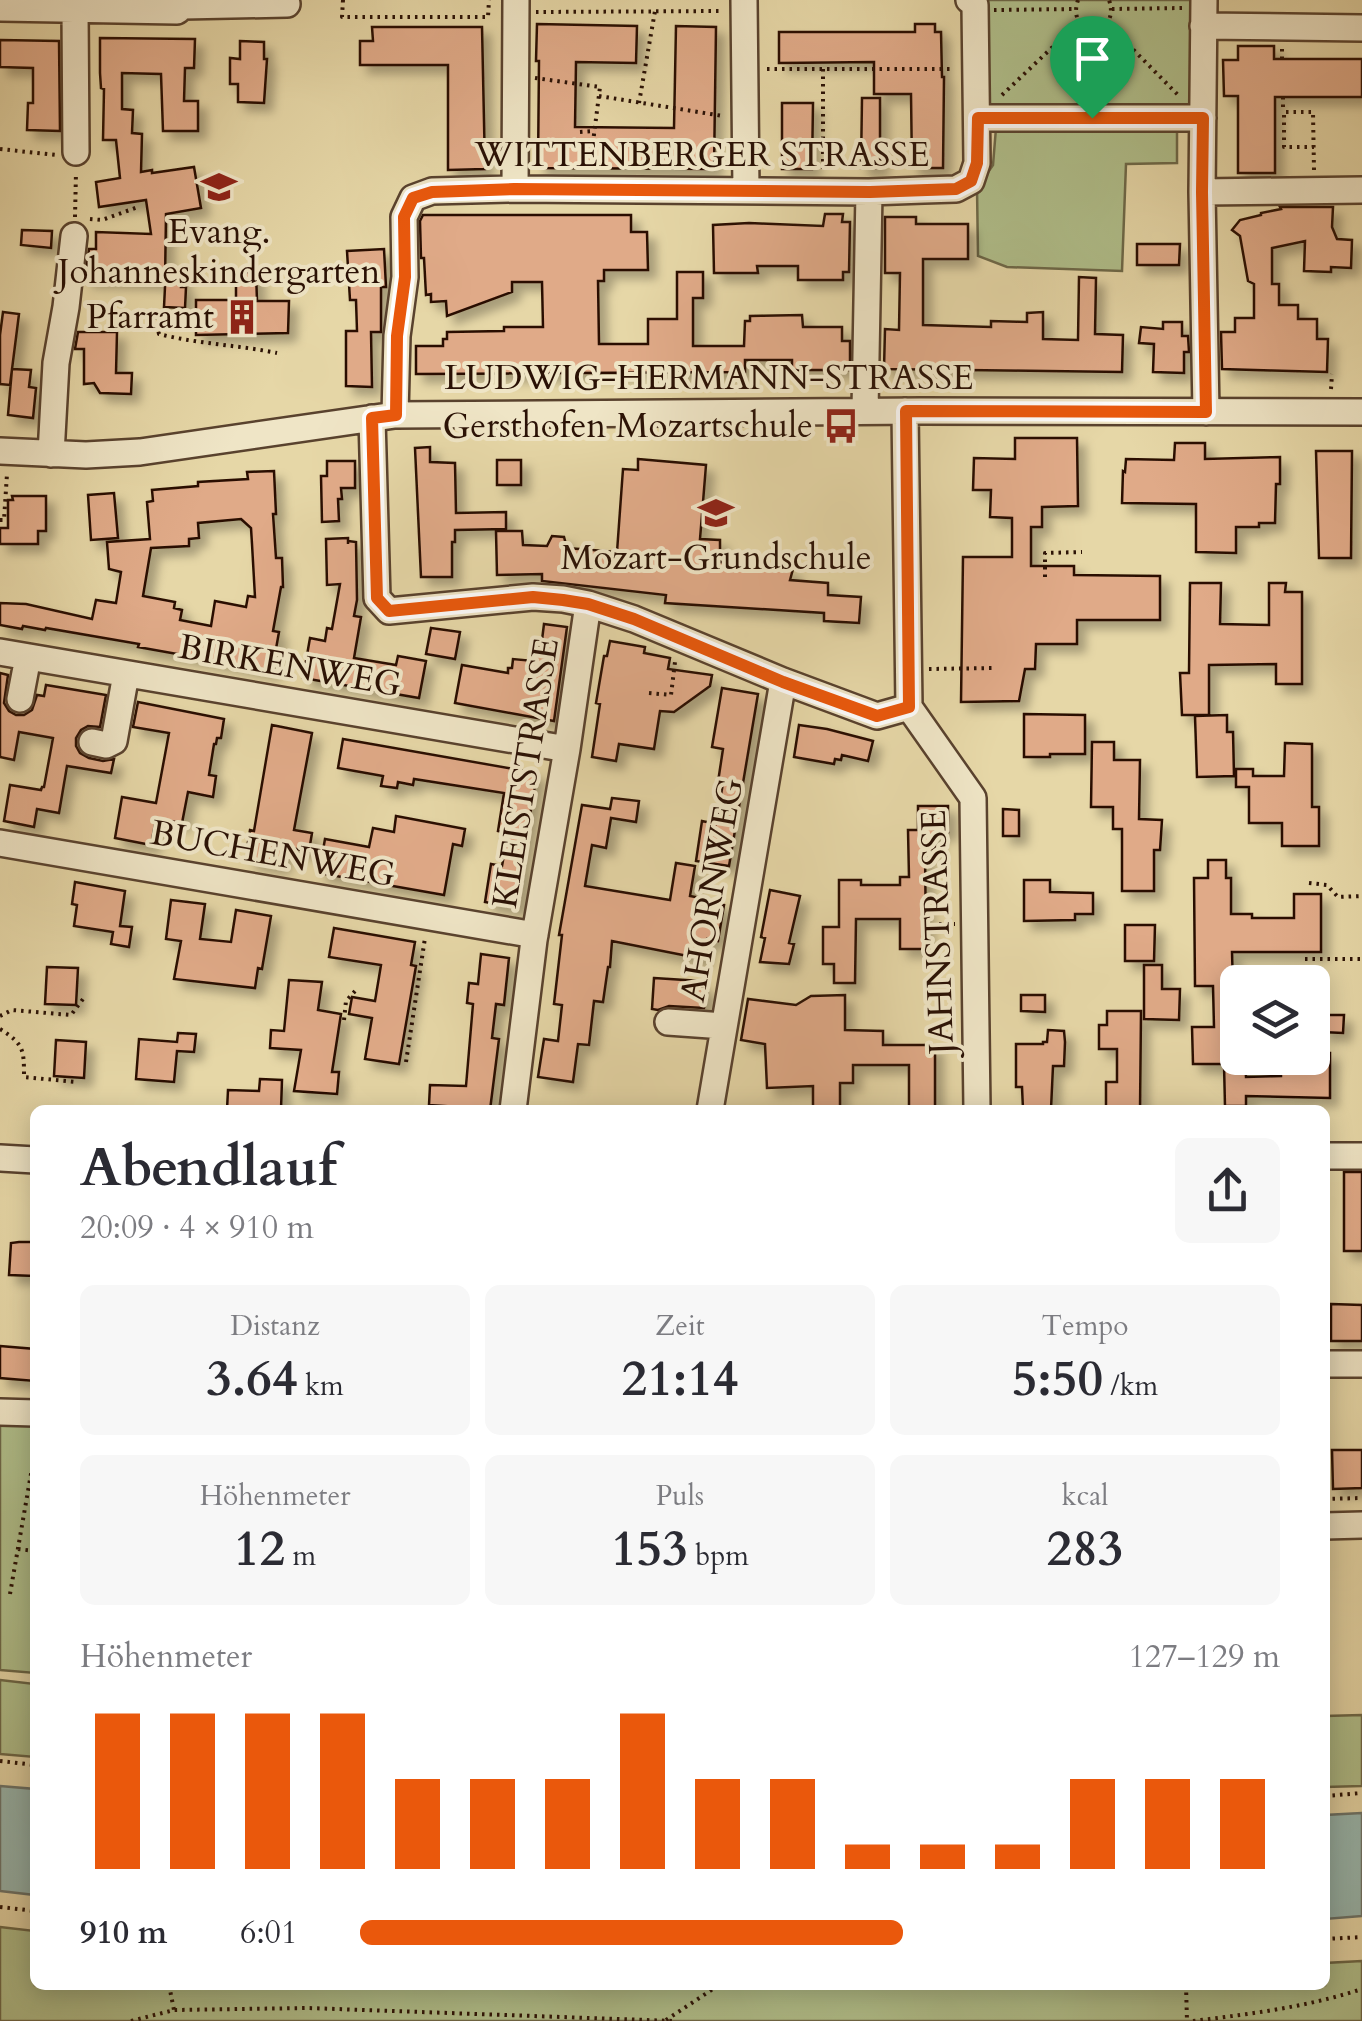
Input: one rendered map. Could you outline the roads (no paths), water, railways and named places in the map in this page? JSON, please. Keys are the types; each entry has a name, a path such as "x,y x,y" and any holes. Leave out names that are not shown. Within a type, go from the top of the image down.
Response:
{"street":[{"path":"744,2 746,190"},
{"path":"0,8 177,11 183,3 287,4"},
{"path":"977,5 978,118 1197,113"},
{"path":"514,189 516,6"},
{"path":"75,10 76,154"},
{"path":"1206,412 1197,113 1199,11 1362,28"},
{"name":"WITTENBERGER STRASSE","path":"384,417 405,277 404,217 413,198 432,192 514,189 956,189 971,181 977,163 978,118"},
{"path":"1202,192 1362,190"},
{"path":"865,411 870,192"},
{"path":"51,454 56,363 74,227"},
{"name":"LUDWIG-HERMANN-STRASSE","path":"4,461 51,454 175,449 384,417 865,411 1362,412"},
{"path":"588,604 877,716 909,707 906,411"},
{"name":"KLEISTSTRASSE","path":"384,417 377,598 389,611 533,597 588,604 568,749 535,935 513,1105"},
{"name":"BIRKENWEG","path":"0,652 568,749"},
{"path":"20,699 28,657"},
{"path":"92,742 106,745 114,741 126,674"},
{"name":"AHORNWEG","path":"711,1105 783,682"},
{"name":"JAHNSTRASSE","path":"909,707 974,798 976,1105"},
{"name":"BUCHENWEG","path":"0,843 535,935"},
{"path":"668,1022 724,1026"},
{"path":"1330,1156 1362,1156"},
{"path":"0,1158 30,1160"},
{"path":"1330,1364 1362,1364"},
{"path":"0,1412 30,1414"},
{"path":"1330,1526 1362,1525"}],"water":[{"path":"0,1786 30,1789 30,1894 0,1891"},
{"path":"1362,1813 1362,1916 1330,1919 1330,1815"}],"place":[{"name":"Evang. Johanneskindergarten","path":"219,187"},
{"name":"Pfarramt","path":"242,317"},
{"name":"Gersthofen Mozartschule","path":"841,426"},
{"name":"Mozart-Grundschule","path":"716,513"}]}
